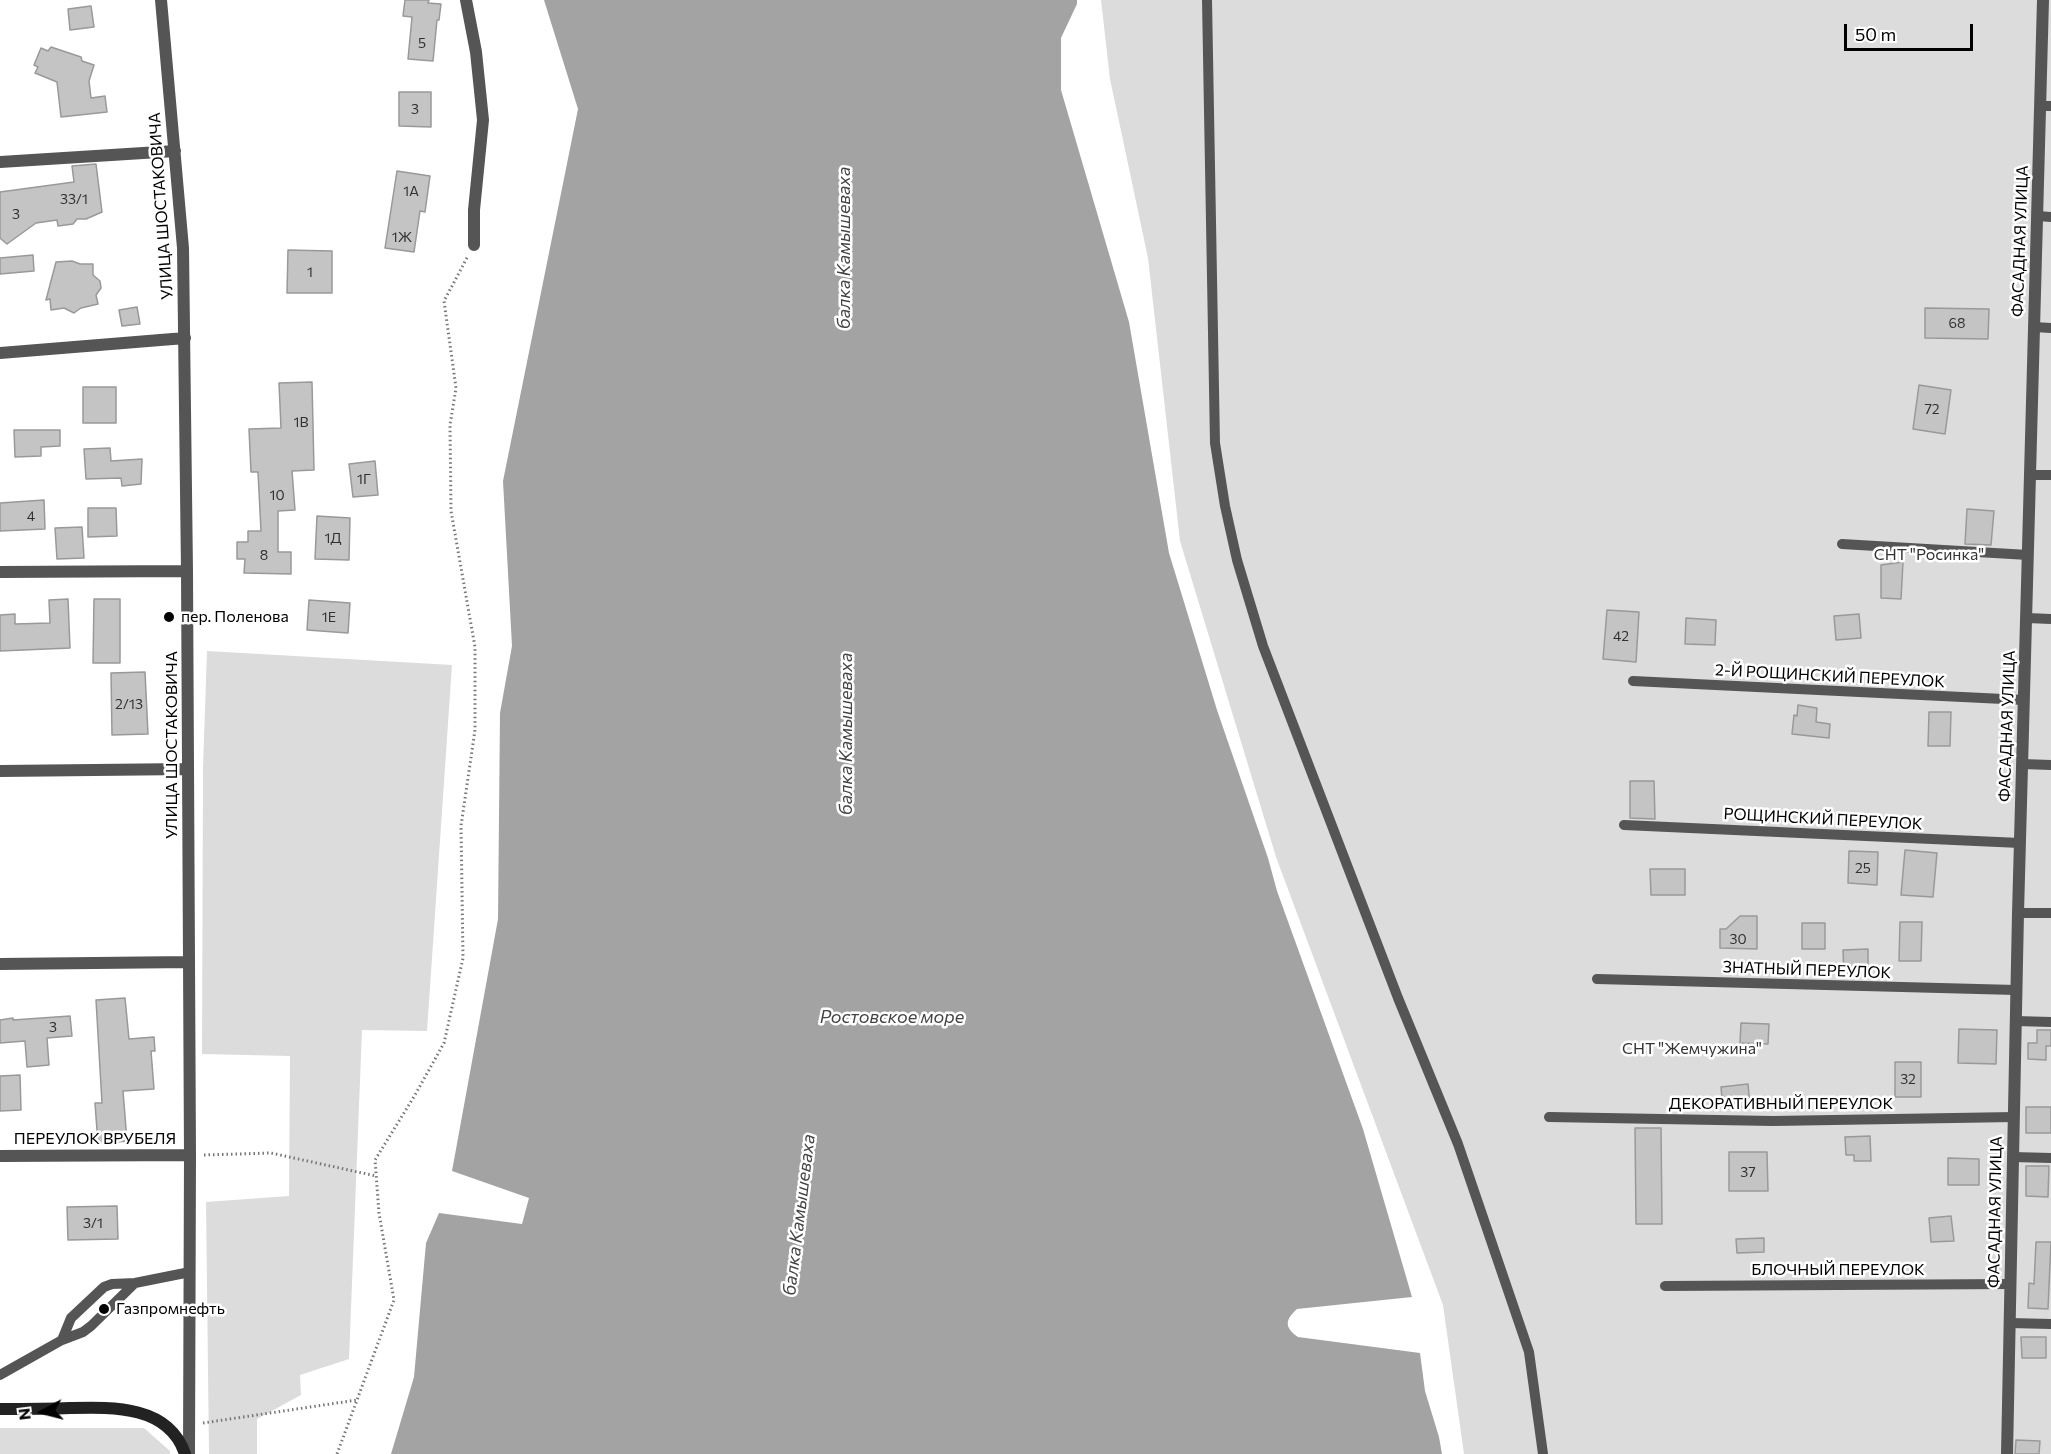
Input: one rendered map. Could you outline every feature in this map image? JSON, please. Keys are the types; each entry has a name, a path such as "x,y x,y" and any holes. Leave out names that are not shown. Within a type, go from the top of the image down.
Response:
{"main road":[{"path":"0,1409 111,1407 134,1411 164,1424 175,1434 187,1454"}],"street":[{"name":"УЛИЦА ШОСТАКОВИЧА","path":"161,0 183,248 185,338 190,1155 187,1454"},
{"path":"466,0 476,52 483,120 474,210 474,245"},
{"name":"ФАСАДНАЯ УЛИЦА","path":"2007,1454 2016,990 2034,327 2038,216 2046,106 2043,0"},
{"path":"0,162 175,151"},
{"path":"0,353 185,338"},
{"path":"0,572 187,571"},
{"path":"0,771 188,769"},
{"path":"0,964 189,962"},
{"name":"ПЕРЕУЛОК ВРУБЕЛЯ","path":"0,1156 190,1155"}],"lane":[{"path":"1207,0 1215,443 1225,506 1237,560 1263,646 1394,987 1458,1144 1529,1352 1543,1454"},
{"path":"2038,216 2051,217"},
{"path":"2034,327 2051,328"},
{"path":"2030,475 2051,475"},
{"path":"1842,544 2028,555"},
{"path":"2026,618 2051,619"},
{"name":"2-Й РОЩИНСКИЙ ПЕРЕУЛОК","path":"1633,681 2024,700"},
{"path":"2022,764 2051,765"},
{"name":"РОЩИНСКИЙ ПЕРЕУЛОК","path":"1624,825 2020,843"},
{"path":"2018,913 2051,913"},
{"name":"ЗНАТНЫЙ ПЕРЕУЛОК","path":"1597,979 2016,990"},
{"path":"2016,1021 2051,1022"},
{"name":"ДЕКОРАТИВНЫЙ ПЕРЕУЛОК","path":"1549,1117 1773,1121 2014,1117"},
{"path":"2013,1156 2051,1158"},
{"path":"62,1340 71,1318 104,1287 190,1272"},
{"path":"0,1375 62,1340 83,1332 135,1283"},
{"name":"БЛОЧНЫЙ ПЕРЕУЛОК","path":"1665,1286 2011,1284"},
{"path":"2010,1323 2051,1324"}],"path":[{"path":"337,1454 394,1300 379,1213 375,1160 416,1095 444,1043 463,958 461,826 475,730 476,647 451,511 450,425 456,388 444,301 474,245"},
{"path":"190,1155 271,1153 376,1176"},
{"path":"189,1425 357,1400"}],"green space":[{"path":"1101,0 2051,0 2051,1454 1464,1454 1443,1305 1276,857 1180,541 1148,258 1110,79"},
{"path":"207,651 452,665 427,1031 362,1030 349,1359 300,1375 301,1395 257,1419 257,1454 209,1454 206,1202 289,1196 290,1056 202,1054 203,767"},
{"path":"0,1428 144,1428 170,1451 170,1454 0,1454"}],"water":[{"name":"Ростовское море","path":"544,0 1077,0 1061,38 1061,90 1129,322 1169,553 1217,710 1268,858 1277,891 1363,1129 1412,1297 1297,1309 1288,1320 1288,1327 1298,1337 1420,1353 1425,1391 1442,1454 391,1454 414,1377 426,1243 439,1213 522,1224 529,1198 452,1171 498,919 500,713 512,646 503,481 578,109"}],"building":[{"path":"405,0 429,0 428,3 441,4 433,61 408,59 412,17 403,16"},
{"path":"91,6 94,27 70,30 68,9"},
{"path":"51,47 81,57 82,61 94,65 89,81 91,98 105,96 107,112 61,117 57,82 35,73 38,67 34,65 41,48 48,51"},
{"path":"399,92 431,92 431,127 399,126"},
{"path":"96,164 102,212 86,219 77,219 73,224 58,226 57,220 36,223 7,244 0,238 0,192 74,182 72,166"},
{"path":"397,171 430,176 425,212 420,211 414,252 385,248"},
{"path":"288,250 332,251 332,293 287,293"},
{"path":"33,255 34,271 0,274 0,258"},
{"path":"72,261 80,264 93,264 93,275 100,281 101,288 96,295 98,304 81,308 74,313 64,308 51,310 50,299 46,300 56,262"},
{"path":"137,307 140,324 122,326 119,310"},
{"path":"1925,308 1989,309 1988,339 1925,338"},
{"path":"312,382 314,470 292,471 295,510 278,511 278,552 291,552 291,574 244,573 245,559 237,559 237,542 248,542 248,531 261,531 258,472 251,472 249,429 281,428 279,383"},
{"path":"1919,385 1951,390 1945,434 1913,429"},
{"path":"83,387 116,387 116,423 83,423"},
{"path":"14,430 60,430 60,446 41,447 41,456 15,457"},
{"path":"110,448 111,461 142,459 141,484 122,486 121,478 86,479 84,449"},
{"path":"375,461 378,495 353,497 349,464"},
{"path":"44,500 45,529 0,531 0,503"},
{"path":"88,508 116,508 117,536 88,537"},
{"path":"1967,509 1994,511 1991,545 1965,544"},
{"path":"317,516 350,518 349,560 315,559"},
{"path":"82,527 84,558 57,559 55,528"},
{"path":"1903,562 1901,599 1881,598 1881,565"},
{"path":"68,599 70,648 0,651 0,615 15,614 15,624 50,623 49,600"},
{"path":"94,599 120,599 120,663 93,663"},
{"path":"309,600 350,603 348,633 307,630"},
{"path":"1607,610 1639,612 1636,662 1603,659"},
{"path":"1859,614 1861,638 1836,640 1834,616"},
{"path":"1686,618 1716,620 1715,645 1685,644"},
{"path":"145,672 148,734 112,735 111,673"},
{"path":"1798,705 1817,708 1816,722 1830,724 1829,738 1792,734 1794,715 1797,716"},
{"path":"1929,712 1951,712 1950,746 1928,746"},
{"path":"1630,781 1654,781 1655,819 1630,818"},
{"path":"1905,850 1937,853 1933,897 1901,895"},
{"path":"1849,851 1878,852 1877,885 1848,883"},
{"path":"1650,869 1685,869 1685,895 1651,895"},
{"path":"1740,916 1757,916 1757,949 1720,948 1720,929 1726,929"},
{"path":"1900,922 1922,922 1921,961 1899,961"},
{"path":"1802,923 1825,923 1825,949 1802,949"},
{"path":"1868,949 1868,973 1844,973 1843,950"},
{"path":"125,998 129,1039 154,1037 155,1051 151,1051 154,1089 123,1091 127,1141 98,1144 95,1103 102,1103 96,1000"},
{"path":"70,1016 72,1036 47,1038 49,1065 27,1067 25,1041 0,1043 0,1020"},
{"path":"1741,1023 1769,1024 1768,1044 1740,1043"},
{"path":"1959,1029 1997,1030 1996,1064 1958,1063"},
{"path":"2037,1030 2051,1030 2051,1046 2046,1046 2046,1060 2028,1059 2028,1043 2037,1043"},
{"path":"1895,1062 1921,1062 1921,1097 1895,1097"},
{"path":"20,1075 21,1110 0,1111 0,1076"},
{"path":"1748,1084 1750,1106 1723,1109 1721,1087"},
{"path":"2026,1107 2051,1107 2051,1133 2026,1133"},
{"path":"1635,1128 1661,1128 1662,1224 1636,1224"},
{"path":"1870,1136 1871,1161 1854,1161 1854,1155 1846,1155 1845,1137"},
{"path":"1729,1152 1767,1152 1768,1191 1729,1191"},
{"path":"1948,1158 1979,1159 1979,1185 1948,1185"},
{"path":"2026,1166 2049,1166 2048,1197 2026,1196"},
{"path":"117,1206 118,1239 68,1240 67,1207"},
{"path":"1951,1216 1954,1241 1931,1242 1929,1218"},
{"path":"1764,1238 1764,1252 1737,1253 1736,1239"},
{"path":"2036,1242 2051,1242 2048,1309 2028,1308 2029,1283 2034,1284"},
{"path":"2021,1337 2046,1337 2046,1358 2022,1358"},
{"path":"2016,1440 2040,1441 2039,1454 2015,1454"}],"place":[{"name":"пер. Поленова","path":"169,617"},
{"name":"Газпромнефть","path":"104,1309"}],"water label":[{"name":"балка Камышеваха","path":"844,248"},
{"name":"балка Камышеваха","path":"846,734"},
{"name":"балка Камышеваха","path":"799,1215"}],"park label":[{"name":"СНТ \"Росинка\"","path":"1929,555"},
{"name":"СНТ \"Жемчужина\"","path":"1692,1049"}]}
